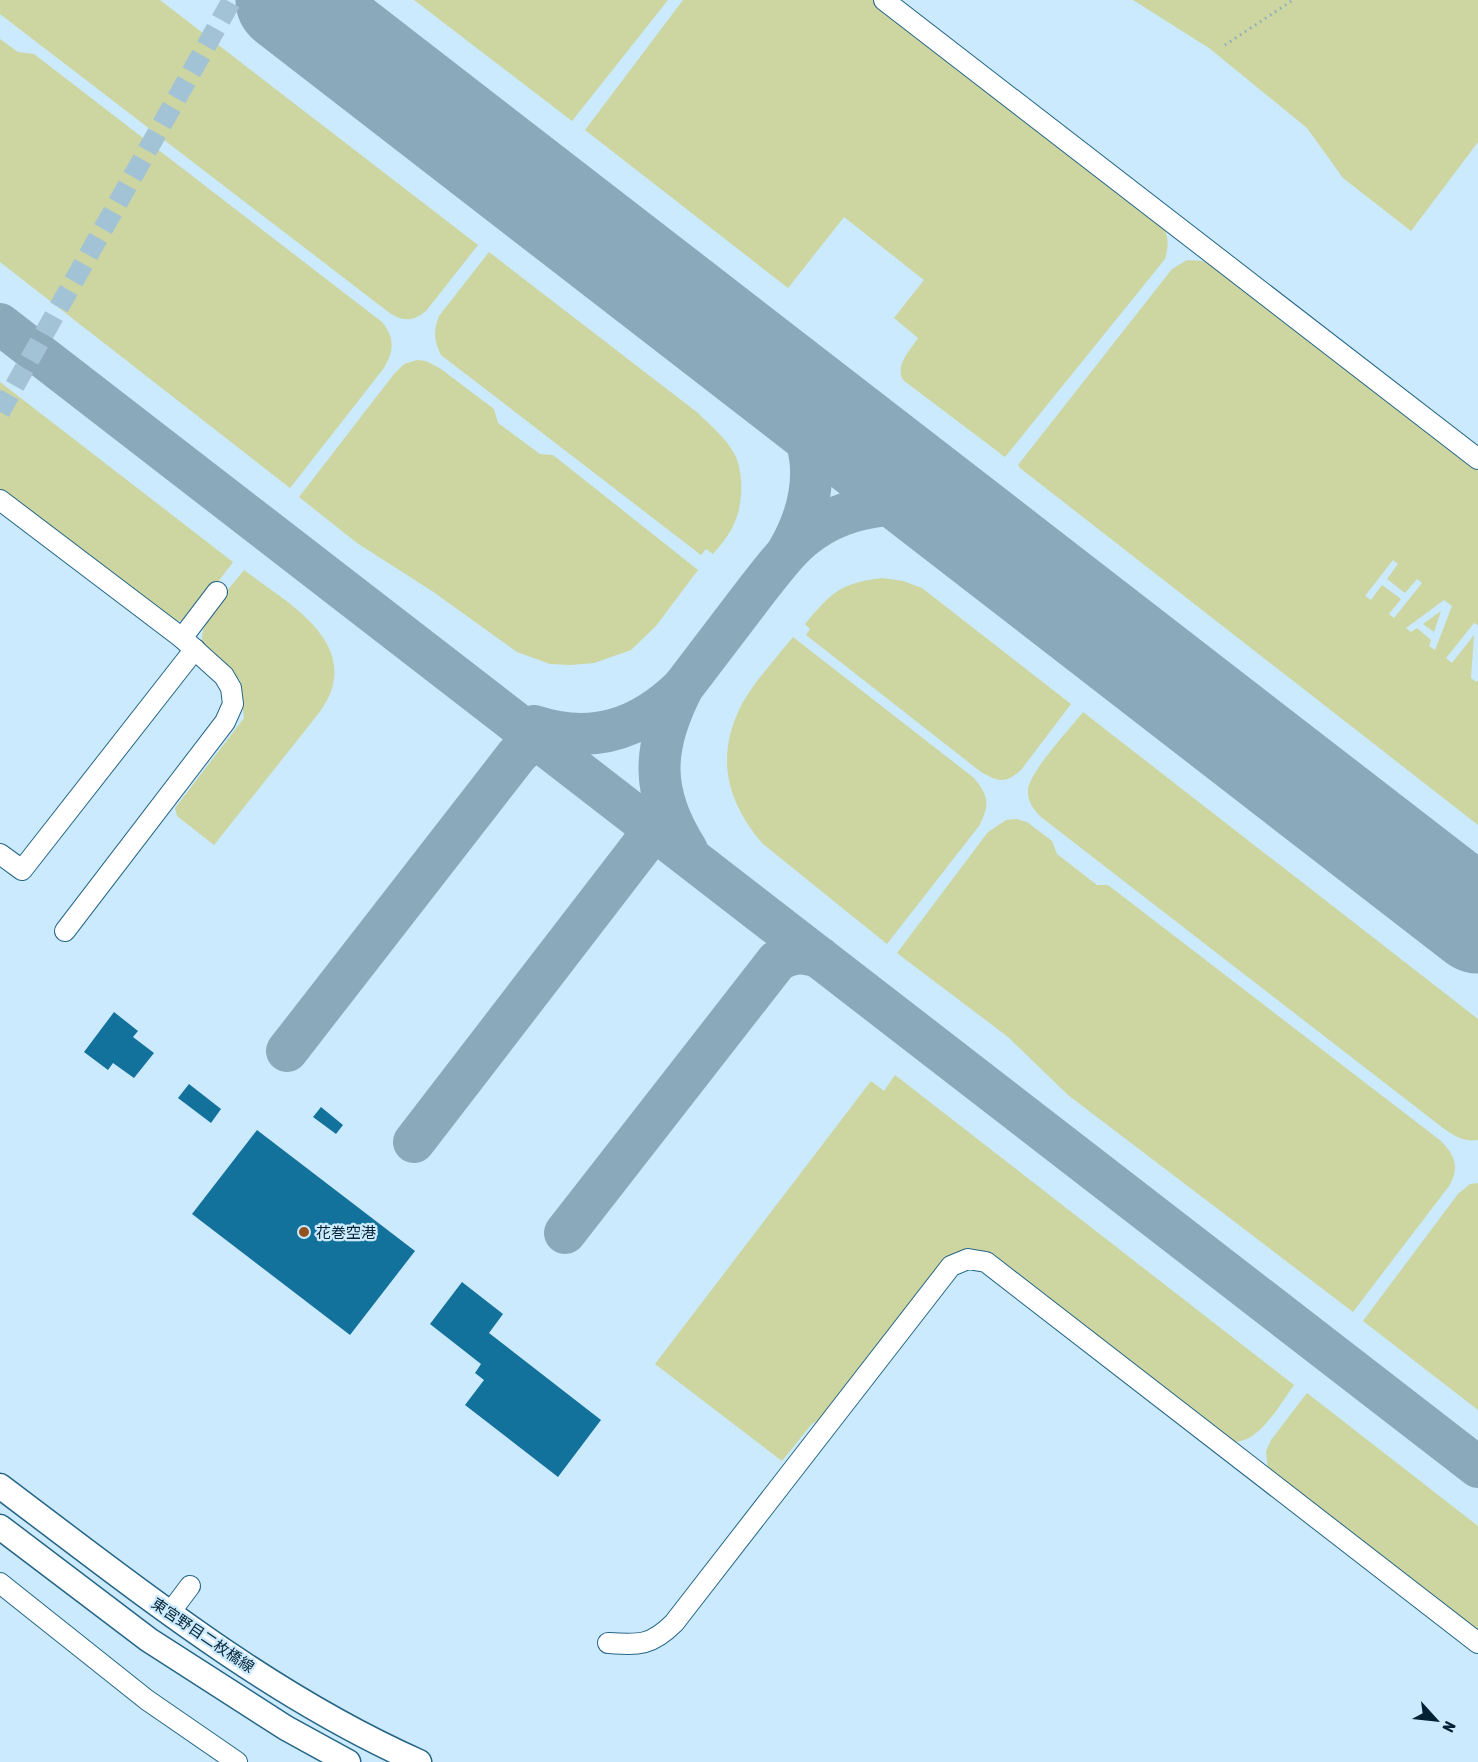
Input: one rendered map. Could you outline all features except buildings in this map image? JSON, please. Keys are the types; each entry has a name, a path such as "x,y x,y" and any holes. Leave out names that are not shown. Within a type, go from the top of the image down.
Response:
{"main road":[{"name":"東宮野目二枚橋線","path":"0,1486 169,1614 307,1705 381,1745 419,1762"},
{"path":"0,1527 149,1640 286,1728 348,1762"}],"street":[{"path":"884,0 1478,459"},
{"path":"0,500 188,644 224,676 231,688 233,704 225,722 65,931"},
{"path":"0,854 22,870 188,644 217,592"},
{"path":"608,1643 642,1644 652,1641 674,1623 951,1266 968,1259 986,1262 1478,1643"},
{"path":"0,1583 147,1700 237,1762"},
{"path":"169,1614 190,1586"}],"path":[{"path":"1225,45 1293,0"}],"green space":[{"path":"0,0 160,0 478,245 426,311 409,319 396,317 0,14"},
{"path":"414,0 668,0 572,121"},
{"path":"683,0 873,0 1161,224 1168,240 1165,259 1005,457 903,380 902,363 918,338 894,318 924,280 844,217 788,288 585,130"},
{"path":"1133,0 1478,0 1478,142 1411,231 1343,178 1307,128 1209,48"},
{"path":"0,39 18,52 34,54 382,322 386,328 392,345 384,368 290,488 0,262"},
{"path":"489,252 698,413 728,444 735,455 740,471 741,499 732,528 713,554 706,549 701,555 441,355 435,336 439,316"},
{"path":"1187,260 1203,261 1211,265 1478,471 1478,625 1474,623 1446,658 1452,663 1474,635 1471,678 1476,682 1478,680 1478,825 1018,465 1172,269","holes":["1393,560 1398,564 1387,579 1405,593 1417,579 1422,583 1394,618 1389,614 1401,599 1382,585 1371,600 1365,596","1444,600 1452,606 1435,650 1429,646 1431,640 1417,628 1411,632 1406,628"]},
{"path":"417,360 426,361 441,369 494,409 498,423 540,454 553,455 698,570 656,626 631,650 594,663 571,665 550,664 517,652 432,591 357,543 299,497 394,374 404,364"},
{"path":"0,382 233,562 193,615 185,620 174,622 0,492"},
{"path":"244,570 291,604 319,632 329,648 334,665 333,684 319,713 214,845 177,816 175,808 244,718 240,680 208,653 202,640 203,630 214,608"},
{"path":"882,578 903,581 922,588 1071,704 1021,770 1011,778 997,779 981,772 806,635 810,629 805,624 837,591 856,583"},
{"path":"1441,611 1434,632 1423,624"},
{"path":"793,637 974,778 985,796 985,812 979,826 887,944 763,844 750,828 733,795 728,777 727,760 734,723 753,687"},
{"path":"1083,712 1478,1019 1478,1140 1459,1138 1451,1134 1038,814 1028,797 1031,781 1043,761"},
{"path":"1016,819 1027,822 1052,841 1057,854 1097,885 1108,885 1441,1141 1450,1152 1455,1167 1449,1186 1353,1312 1068,1095 1008,1037 897,953 988,832 1006,820"},
{"path":"895,1075 1294,1385 1260,1430 1242,1441 1232,1442 987,1256 966,1250 950,1257 939,1268 821,1418 811,1425 782,1461 655,1364 871,1081 884,1091"},
{"path":"1478,1183 1478,1410 1363,1321 1458,1194 1470,1184"},
{"path":"1307,1393 1478,1526 1478,1636 1268,1471 1266,1451 1271,1440"}],"taxiway":[{"path":"0,324 1478,1467"},
{"path":"771,373 798,416 806,437 810,459 811,481 808,503 800,527 788,551"},
{"path":"687,850 666,808 661,789 661,750 665,730 683,687 787,553 821,525 861,509 882,506 926,509 947,515 975,531"},
{"path":"534,726 555,732 576,734 614,730 649,714 682,688"},
{"path":"287,1051 517,755 537,740 562,734"},
{"path":"414,1142 654,830 658,823 661,802"},
{"path":"565,1233 777,961 798,954 809,954 820,958"}],"runway":[{"path":"288,0 1478,921"}],"tunnel":[{"path":"0,412 232,0"}],"place":[{"name":"花巻空港","path":"304,1232"}]}
